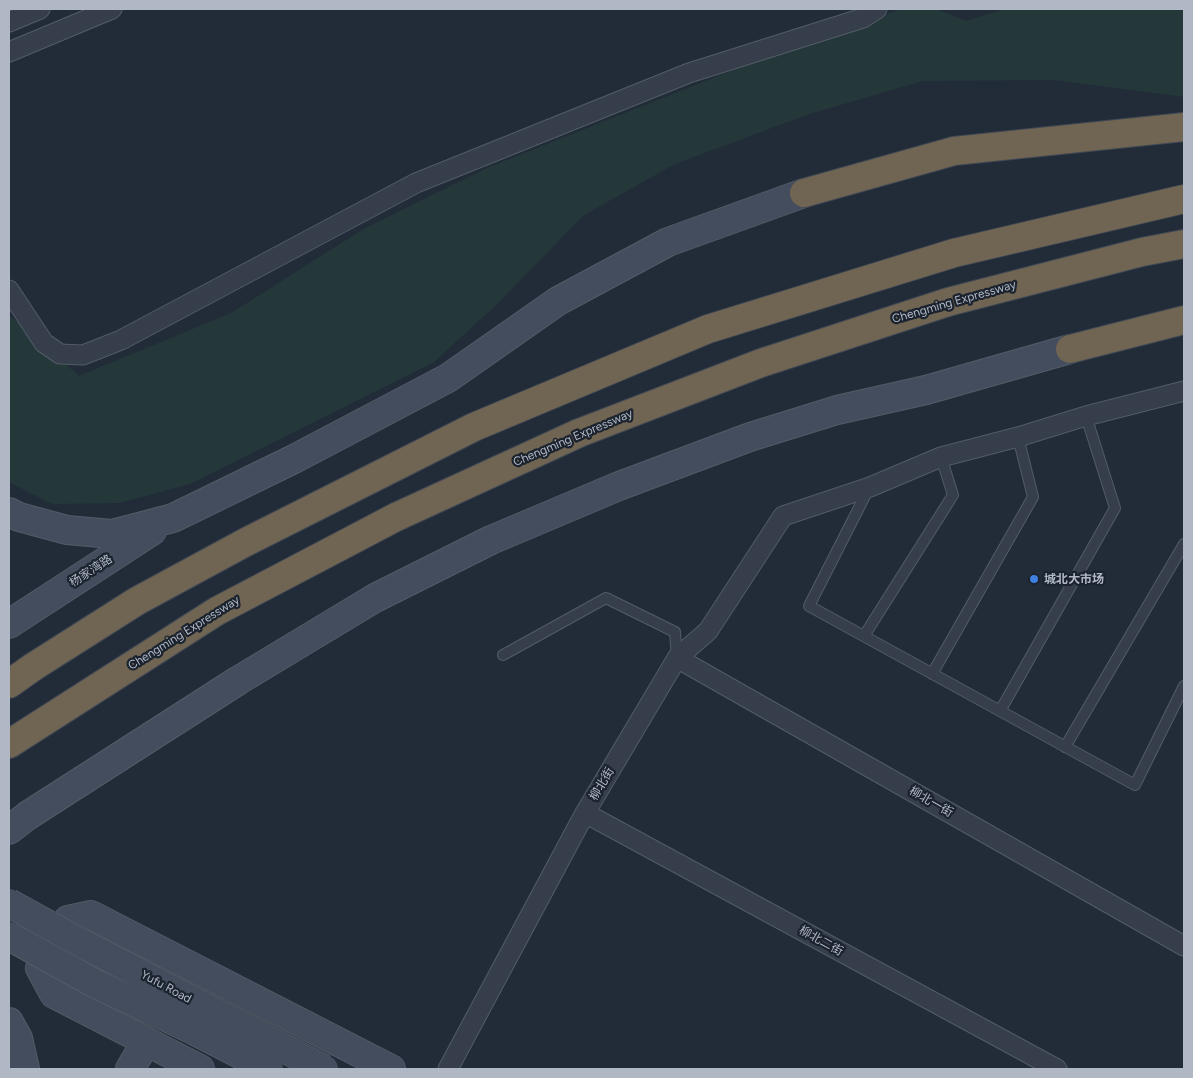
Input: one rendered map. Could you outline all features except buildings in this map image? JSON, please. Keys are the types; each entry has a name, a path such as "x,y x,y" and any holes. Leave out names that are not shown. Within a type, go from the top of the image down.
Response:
{"highway":[{"path":"804,193 954,150 1184,127"},
{"path":"9,684 137,601 246,542 474,427 708,329 954,253 1184,199"},
{"name":"Chengming Expressway","path":"9,744 217,610 396,517 578,434 761,363 948,302 1142,252 1184,244"},
{"path":"1070,349 1184,320"}],"main road":[{"path":"9,512 19,517 67,530 112,534 173,518 294,459 448,378 558,302 668,242 804,193"},
{"path":"9,830 27,816 230,685 375,598 491,540 619,486 750,436 837,410 926,390 1070,349"},
{"name":"杨家湾路","path":"9,624 173,518"},
{"name":"Yufu Road","path":"9,903 83,944 324,1069"},
{"path":"200,1069 54,994 40,968 68,920 91,915 391,1069"},
{"path":"9,936 96,984 191,1029 269,1069"},
{"path":"9,1022 18,1038 25,1069"},
{"path":"130,1069 146,1042"}],"street":[{"path":"9,22 40,9"},
{"path":"9,52 112,9"},
{"path":"9,290 44,343 60,354 83,355 121,340 416,183 689,72 863,18 877,9"},
{"path":"870,487 940,457 1184,391"},
{"name":"柳北街","path":"448,1069 585,813 677,658 708,631 783,516 870,487"},
{"name":"柳北一街","path":"677,658 1184,946"},
{"name":"柳北二街","path":"585,813 1057,1069"}],"lane":[{"path":"1000,711 1115,508 1086,416"},
{"path":"932,674 1033,496 1018,437"},
{"path":"864,636 953,495 940,457"},
{"path":"870,487 809,606 1135,785 1184,686"},
{"path":"1065,746 1184,544"},
{"path":"504,655 606,598 675,632 677,658"}],"green space":[{"path":"901,9 937,9 966,21 1005,9 1184,9 1184,97 1055,80 923,81 806,115 675,164 584,215 495,306 434,362 190,484 119,503 52,504 9,482 9,315 79,376 231,313 362,230 487,168 723,74"}],"place":[{"name":"城北大市场","path":"1034,579"}]}
